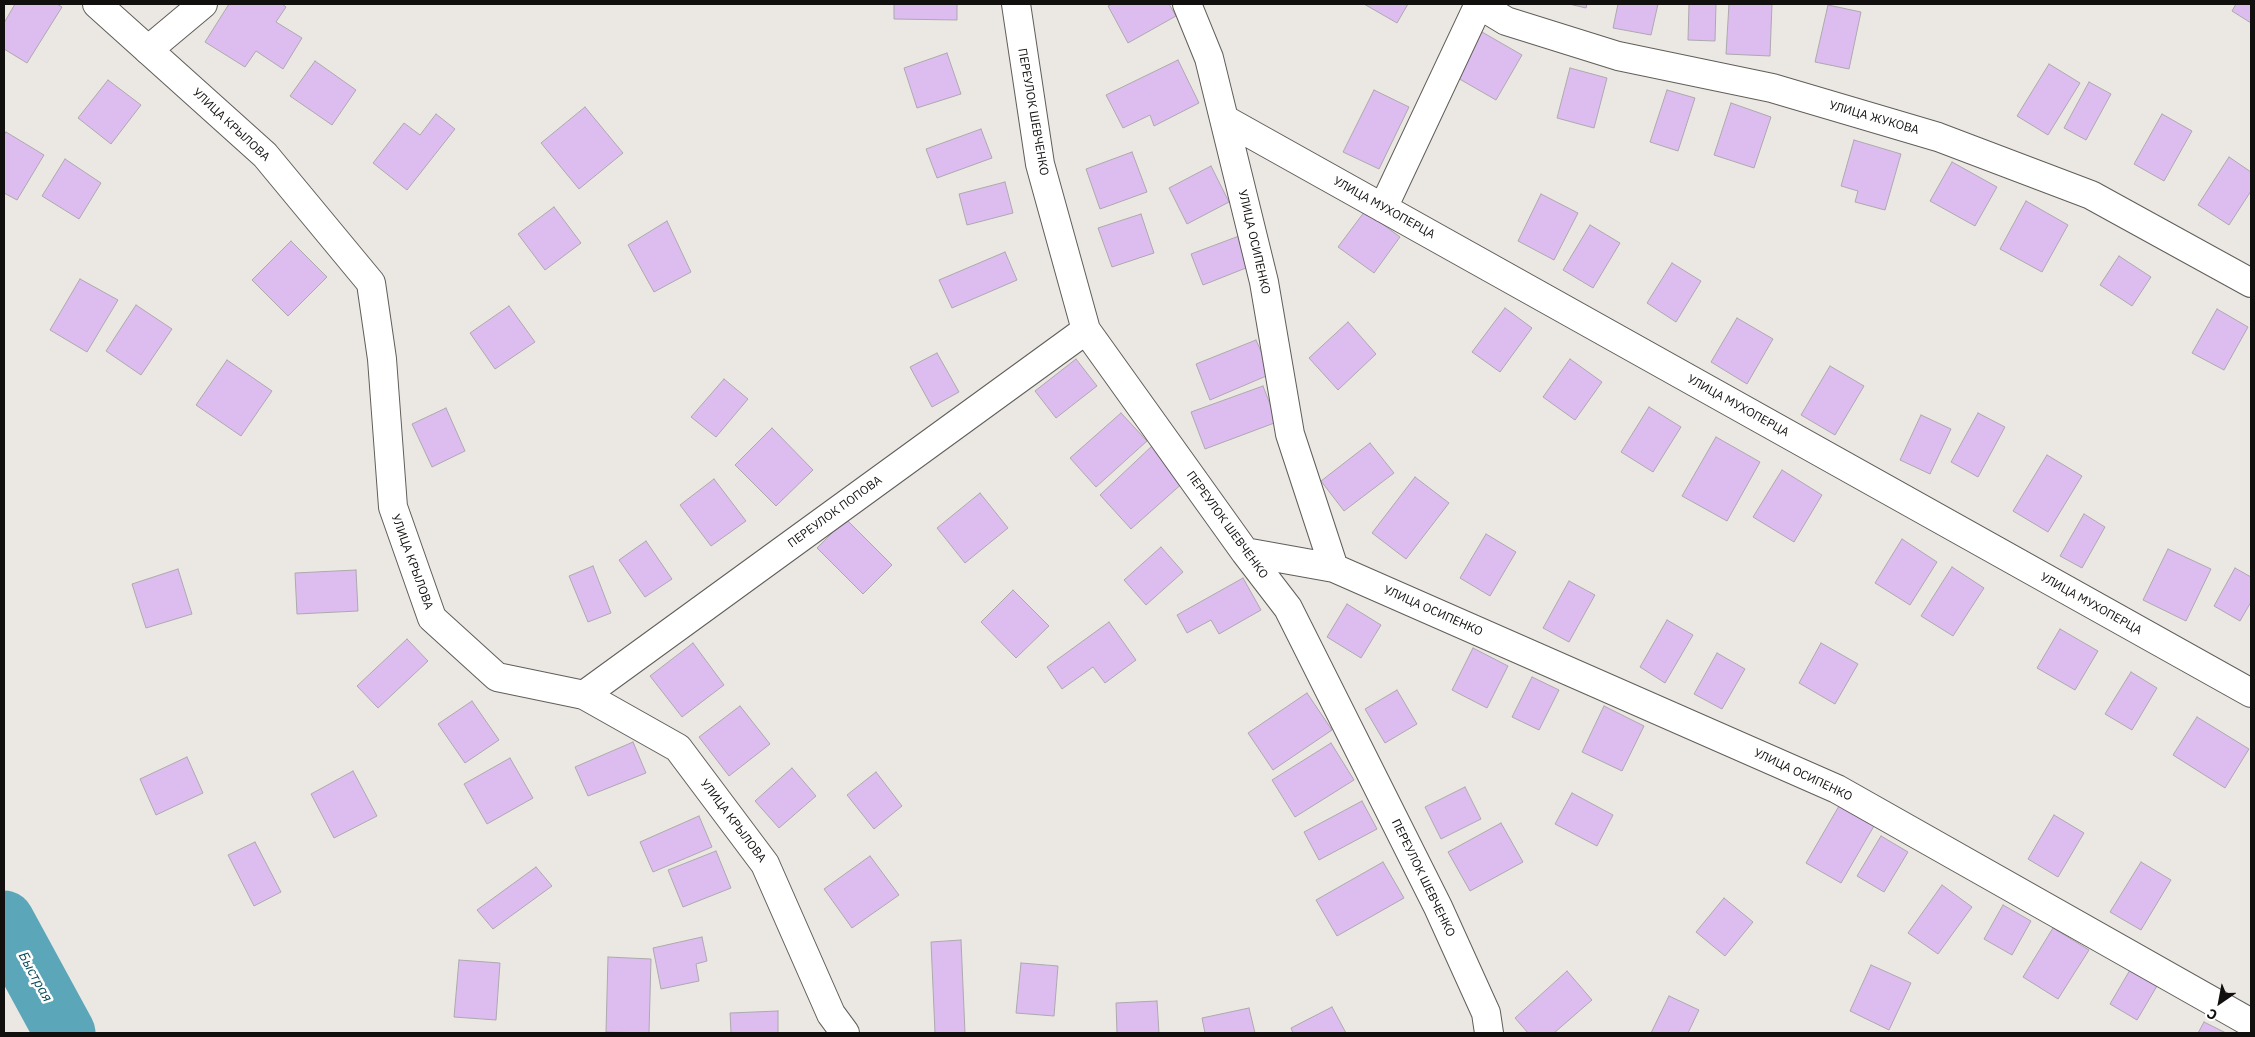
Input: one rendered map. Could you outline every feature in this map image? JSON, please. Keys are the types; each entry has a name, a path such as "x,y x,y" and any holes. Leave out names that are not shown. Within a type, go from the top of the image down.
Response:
{"street":[{"name":"УЛИЦА КРЫЛОВА","path":"97,4 265,155 371,283 382,359 393,507 432,618 496,677 584,695 678,748 765,864 831,1014 845,1033"},
{"path":"148,50 203,4"},
{"name":"ПЕРЕУЛОК ШЕВЧЕНКО","path":"1016,4 1040,164 1086,330 1288,608 1438,907 1486,1013 1489,1033"},
{"name":"УЛИЦА ОСИПЕНКО","path":"1187,4 1209,58 1264,282 1290,434 1334,568"},
{"path":"1383,208 1479,4"},
{"name":"УЛИЦА ЖУКОВА","path":"1479,4 1506,21 1618,56 1772,88 1938,137 2091,195 2251,283"},
{"name":"УЛИЦА МУХОПЕРЦА","path":"1224,119 2251,693"},
{"name":"ПЕРЕУЛОК ПОПОВА","path":"584,695 1086,330"},
{"name":"УЛИЦА ОСИПЕНКО","path":"1246,552 1334,568 1836,789 2251,1023"}],"building":[{"path":"15,4 57,4 62,7 27,63 4,49 4,23"},
{"path":"229,4 282,4 286,7 276,22 302,38 283,69 256,51 245,67 205,42"},
{"path":"894,4 957,4 957,20 894,19"},
{"path":"1112,4 1169,4 1176,16 1128,43 1108,6"},
{"path":"1364,4 1408,4 1397,23"},
{"path":"1569,4 1587,4 1586,8"},
{"path":"1618,4 1658,4 1651,35 1613,28"},
{"path":"1689,4 1716,4 1715,41 1688,40"},
{"path":"1729,4 1772,4 1770,56 1726,54"},
{"path":"2236,4 2251,4 2251,23 2232,11"},
{"path":"1828,5 1861,12 1849,69 1815,62"},
{"path":"1482,32 1522,55 1496,100 1456,77"},
{"path":"947,53 961,94 917,108 904,68"},
{"path":"1178,60 1199,103 1154,126 1150,115 1123,128 1106,95"},
{"path":"315,61 356,90 332,125 290,96"},
{"path":"2049,64 2080,83 2048,135 2017,116"},
{"path":"1570,68 1607,78 1594,128 1557,118"},
{"path":"108,80 141,105 111,144 78,118"},
{"path":"2089,82 2111,94 2086,140 2064,128"},
{"path":"1374,90 1409,107 1379,169 1343,152"},
{"path":"1667,90 1695,98 1678,151 1650,142"},
{"path":"1731,103 1771,117 1754,168 1714,155"},
{"path":"585,107 623,153 579,189 541,143"},
{"path":"436,114 455,129 407,190 373,163 404,123 420,135"},
{"path":"2162,114 2192,131 2164,181 2134,164"},
{"path":"981,129 992,158 937,178 926,149"},
{"path":"6,132 44,155 17,200 4,193 4,135"},
{"path":"1854,140 1901,154 1885,210 1855,202 1858,191 1841,186"},
{"path":"1132,152 1147,192 1100,209 1086,169"},
{"path":"2229,157 2251,172 2251,191 2229,225 2198,205"},
{"path":"65,159 101,183 79,219 42,196"},
{"path":"1952,162 1997,187 1975,226 1930,201"},
{"path":"1211,166 1229,202 1187,224 1169,188"},
{"path":"1005,182 1013,213 967,225 959,194"},
{"path":"1541,194 1578,213 1554,260 1518,241"},
{"path":"2026,201 2068,225 2042,272 2000,249"},
{"path":"554,207 581,243 545,270 518,234"},
{"path":"1365,211 1400,237 1374,273 1338,247"},
{"path":"1141,214 1154,253 1112,267 1098,228"},
{"path":"667,221 691,272 654,292 628,245"},
{"path":"1590,225 1620,243 1593,288 1563,270"},
{"path":"1239,236 1251,266 1203,285 1191,254"},
{"path":"291,241 327,277 288,316 252,280"},
{"path":"1005,252 1017,280 952,308 939,280"},
{"path":"2119,256 2151,277 2132,306 2100,285"},
{"path":"1672,263 1701,281 1676,322 1647,303"},
{"path":"80,279 118,300 87,352 50,330"},
{"path":"136,305 172,329 141,375 106,351"},
{"path":"509,306 535,342 495,369 470,333"},
{"path":"1505,308 1532,328 1500,372 1472,352"},
{"path":"2217,309 2248,327 2224,370 2192,353"},
{"path":"1737,318 1773,339 1747,384 1711,362"},
{"path":"1348,322 1376,354 1338,390 1309,358"},
{"path":"1256,340 1271,374 1210,400 1196,364"},
{"path":"937,353 959,392 932,407 910,367"},
{"path":"1076,359 1097,386 1056,418 1035,391"},
{"path":"1570,359 1602,382 1575,420 1543,397"},
{"path":"227,360 272,391 241,436 196,405"},
{"path":"1830,366 1864,386 1835,435 1801,415"},
{"path":"724,379 748,399 716,437 691,417"},
{"path":"1263,386 1277,422 1205,449 1191,412"},
{"path":"1649,407 1681,427 1653,472 1621,452"},
{"path":"446,408 465,451 432,467 412,424"},
{"path":"1121,413 1147,441 1096,487 1070,458"},
{"path":"1978,413 2005,427 1978,477 1951,462"},
{"path":"1921,415 1951,429 1930,474 1900,460"},
{"path":"772,428 813,470 776,506 735,465"},
{"path":"1716,437 1760,462 1727,521 1682,496"},
{"path":"1370,443 1394,473 1344,511 1321,481"},
{"path":"1152,446 1185,481 1131,529 1100,495"},
{"path":"2047,455 2082,476 2048,532 2013,511"},
{"path":"1782,470 1822,495 1794,542 1753,517"},
{"path":"1415,477 1449,503 1406,559 1372,533"},
{"path":"714,479 746,521 711,546 680,505"},
{"path":"980,493 1008,528 965,563 937,528"},
{"path":"2084,514 2105,527 2082,568 2060,556"},
{"path":"846,519 892,565 863,594 817,548"},
{"path":"1486,534 1516,552 1490,596 1460,578"},
{"path":"1902,539 1937,562 1910,605 1875,583"},
{"path":"646,541 672,579 645,597 619,560"},
{"path":"1161,547 1183,572 1146,605 1124,580"},
{"path":"2168,549 2211,569 2186,621 2143,600"},
{"path":"593,566 611,613 588,622 569,576"},
{"path":"1952,567 1984,588 1953,636 1921,616"},
{"path":"2235,568 2251,577 2251,602 2240,621 2214,606"},
{"path":"178,569 192,614 146,628 132,584"},
{"path":"356,570 358,611 297,614 295,573"},
{"path":"1243,578 1261,610 1219,634 1211,620 1187,633 1177,615"},
{"path":"1569,581 1595,595 1569,642 1543,628"},
{"path":"1013,590 1049,626 1016,658 981,622"},
{"path":"1347,604 1381,625 1361,658 1327,637"},
{"path":"1667,620 1693,635 1665,683 1640,667"},
{"path":"1109,622 1136,660 1105,683 1093,667 1062,689 1047,667"},
{"path":"2060,629 2098,651 2075,690 2037,668"},
{"path":"407,639 428,661 378,708 357,686"},
{"path":"693,643 724,685 682,717 650,676"},
{"path":"1821,643 1858,664 1835,704 1799,683"},
{"path":"1473,648 1508,666 1487,708 1452,690"},
{"path":"1717,653 1745,669 1722,709 1694,694"},
{"path":"2131,672 2157,688 2132,730 2105,714"},
{"path":"1532,677 1559,690 1539,730 1512,717"},
{"path":"1397,690 1417,724 1385,743 1365,709"},
{"path":"1307,693 1332,730 1273,770 1248,733"},
{"path":"472,701 499,740 465,763 438,724"},
{"path":"740,706 770,744 729,776 699,737"},
{"path":"1604,706 1644,726 1622,771 1582,752"},
{"path":"2197,717 2249,749 2225,788 2173,755"},
{"path":"633,742 646,773 588,796 575,767"},
{"path":"1331,743 1354,780 1295,817 1272,780"},
{"path":"187,757 203,793 156,815 140,779"},
{"path":"510,758 533,798 487,824 464,784"},
{"path":"792,768 816,796 779,828 755,801"},
{"path":"353,771 377,816 334,838 311,794"},
{"path":"876,772 902,806 874,829 847,795"},
{"path":"1465,787 1481,819 1441,839 1425,807"},
{"path":"1572,793 1613,815 1597,846 1555,824"},
{"path":"1362,801 1377,829 1319,860 1304,832"},
{"path":"1839,806 1874,826 1841,883 1806,863"},
{"path":"2054,815 2084,833 2058,877 2028,859"},
{"path":"699,816 712,847 653,872 640,842"},
{"path":"1501,823 1523,862 1470,891 1448,852"},
{"path":"1881,836 1908,852 1884,892 1857,876"},
{"path":"255,842 281,892 254,906 228,855"},
{"path":"716,851 731,888 683,907 668,870"},
{"path":"870,856 899,895 852,928 824,889"},
{"path":"1383,862 1404,898 1337,936 1316,900"},
{"path":"2141,862 2171,880 2141,930 2110,912"},
{"path":"536,867 552,886 493,929 477,910"},
{"path":"1942,885 1972,907 1938,954 1908,933"},
{"path":"1724,898 1753,922 1725,956 1696,932"},
{"path":"2003,905 2031,921 2012,955 1984,939"},
{"path":"2053,928 2089,950 2058,999 2023,977"},
{"path":"702,937 707,961 696,964 699,981 661,989 653,948"},
{"path":"961,940 965,1033 935,1033 931,942"},
{"path":"608,957 651,959 649,1033 606,1032"},
{"path":"459,960 500,963 496,1020 454,1017"},
{"path":"1021,963 1058,966 1054,1016 1016,1013"},
{"path":"1871,965 1911,983 1889,1030 1850,1011"},
{"path":"2130,970 2157,986 2137,1020 2110,1004"},
{"path":"1567,971 1592,1000 1554,1033 1528,1033 1515,1018"},
{"path":"1669,996 1699,1010 1688,1033 1651,1033"},
{"path":"1157,1001 1159,1033 1117,1033 1116,1003"},
{"path":"1332,1007 1346,1033 1293,1033 1291,1028"},
{"path":"1249,1008 1255,1033 1205,1033 1202,1018"},
{"path":"778,1011 778,1033 731,1033 730,1013"},
{"path":"2204,1022 2226,1033 2198,1033"}],"waterway":[{"name":"Быстрая","path":"4,921 65,1033"}]}
